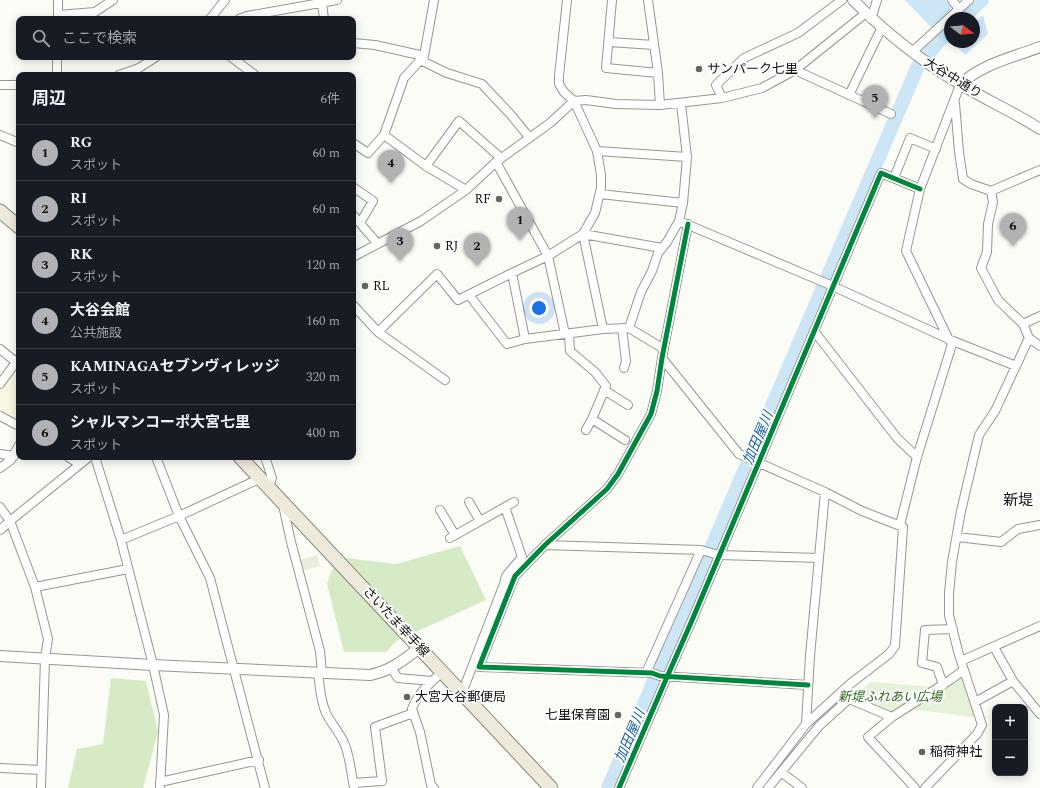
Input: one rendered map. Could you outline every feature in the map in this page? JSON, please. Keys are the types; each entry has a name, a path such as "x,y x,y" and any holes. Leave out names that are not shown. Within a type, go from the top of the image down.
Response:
{"main road":[{"path":"0,211 16,224"},
{"name":"さいたま幸手線","path":"248,460 282,501 551,788"}],"street":[{"path":"58,0 58,16"},
{"path":"65,16 95,12 113,0"},
{"path":"212,16 225,0"},
{"path":"247,16 337,0"},
{"path":"356,145 368,153 384,135 404,78 422,58 434,0"},
{"path":"378,332 437,274 458,300 548,256 583,234 595,212 600,194 601,175 597,151 574,101 564,92 559,84 567,0"},
{"path":"612,0 606,68 658,73"},
{"path":"648,0 658,73 660,105"},
{"path":"722,98 716,85 744,58 798,33 842,0"},
{"name":"大谷中通り","path":"853,0 869,16 912,52 960,85 1040,128"},
{"path":"356,255 421,221 466,190 498,160 550,123 574,101 586,100 616,104 681,104 722,98 762,88 795,70 869,16 877,0"},
{"path":"952,0 959,9"},
{"path":"912,52 969,0"},
{"path":"322,3 324,16"},
{"path":"849,95 882,27"},
{"path":"609,42 654,45"},
{"path":"356,43 375,45 422,58 447,73 482,84 529,137"},
{"path":"900,525 917,457 951,340 906,251 920,189 960,85 968,77 987,67 1040,46"},
{"path":"57,72 58,60"},
{"path":"128,72 139,68 151,60"},
{"path":"235,60 251,72"},
{"path":"795,70 891,114"},
{"path":"0,84 16,84"},
{"path":"955,100 959,152 963,179 971,184 991,191 1040,170"},
{"path":"624,368 626,361 625,328 652,271 658,252 667,242 679,221 683,203 687,157 681,104"},
{"path":"426,166 459,121 498,160 548,256 570,351 595,372 606,386 586,430"},
{"path":"0,135 16,142"},
{"path":"384,135 426,166 466,190"},
{"path":"894,178 910,138 936,149"},
{"path":"597,151 687,157"},
{"path":"656,675 720,555 752,460 814,331 827,284 881,173 920,189"},
{"path":"356,189 373,201 360,223"},
{"path":"991,191 993,202 988,224 987,252 981,268 998,300 1023,324 1029,338 1040,346"},
{"path":"600,194 683,203"},
{"path":"356,218 377,243"},
{"path":"679,221 827,284 951,340 1016,366"},
{"path":"462,693 507,585 545,545 607,488 618,474 651,414 657,391 688,224"},
{"path":"583,234 662,248"},
{"path":"583,234 603,329"},
{"path":"512,273 525,339"},
{"path":"469,295 507,344 525,339 603,329 625,328 664,349"},
{"path":"356,308 378,332 445,380"},
{"path":"1023,324 1040,316"},
{"path":"814,331 897,438 917,457"},
{"path":"925,788 977,734 982,725 961,661 949,615 949,593 952,562 961,511 979,434 995,411 1029,338"},
{"path":"0,349 16,359"},
{"path":"662,358 739,454 826,492 862,511 903,527 895,646 889,654 850,684 806,724 756,788"},
{"path":"0,384 16,363"},
{"path":"604,390 628,405"},
{"path":"0,416 16,424"},
{"path":"592,419 625,440"},
{"path":"0,468 12,460 16,452"},
{"path":"0,454 14,456"},
{"path":"73,460 79,464"},
{"path":"0,530 85,460"},
{"path":"95,460 121,540 164,714 160,785 259,760"},
{"path":"157,460 179,516 210,578 259,760 265,788"},
{"path":"121,540 265,482 272,482 266,460"},
{"path":"806,724 808,685 826,492"},
{"path":"282,501 291,542 320,651 320,673 323,705 345,745 354,786 382,781 375,727 413,714"},
{"path":"469,502 480,521"},
{"path":"440,510 453,536 514,502"},
{"path":"0,507 10,521 35,587 48,639 45,658 41,788"},
{"path":"505,507 522,558 506,576 507,585 479,667 656,675 808,685"},
{"path":"957,536 1001,542 1018,529 1040,525"},
{"path":"545,545 701,550 720,555 819,558"},
{"path":"620,788 656,675 701,550"},
{"path":"35,587 128,569"},
{"path":"961,661 1040,626"},
{"path":"943,685 937,668 922,663 925,630 953,629"},
{"path":"994,646 1014,681 1040,714"},
{"path":"0,656 370,675 381,673 391,668 419,648"},
{"path":"391,668 398,678 432,681"},
{"path":"915,788 868,737 892,716 943,685 964,670"},
{"path":"434,788 431,785 420,732 412,709 420,693 442,672"},
{"path":"975,702 987,697 1014,681"},
{"path":"768,788 819,726 848,700 892,716"},
{"path":"0,768 41,770"},
{"path":"781,772 802,788"}],"green space":[{"path":"16,372 16,418 0,410 0,393"},
{"path":"460,546 486,600 396,641 386,652 344,652 327,583 337,557 396,564"},
{"path":"317,555 320,566 303,571 300,560"},
{"name":"新堤ふれあい広場","path":"964,674 978,718 912,709"},
{"path":"111,678 146,681 158,732 143,788 68,788 77,749 103,744"},
{"name":"新堤ふれあい広場","path":"871,682 935,687 895,713 854,697"}],"water":[{"path":"905,0 946,0 951,6 950,12 944,12 944,17 932,28"},
{"path":"983,15 988,34 980,41 980,18"},
{"path":"958,48 973,48 965,55"}],"waterway":[{"name":"加田屋川","path":"969,12 982,0"},
{"name":"加田屋川","path":"608,788 918,66 944,36"}],"cycle path":[{"path":"619,788 690,625 881,173 920,189"},
{"path":"688,224 657,391 651,414 618,474 607,489 545,545 515,576 479,667 652,673 660,676 808,685"}],"place":[{"name":"サンパーク七里","path":"699,69"},
{"name":"KAMINAGAセブンヴィレッジ","path":"875,118"},
{"name":"大谷会館","path":"391,183"},
{"name":"RF","path":"499,199"},
{"name":"RG","path":"520,240"},
{"name":"RJ","path":"437,246"},
{"name":"シャルマンコーポ大宮七里","path":"1013,246"},
{"name":"RK","path":"400,261"},
{"name":"RI","path":"477,266"},
{"name":"RL","path":"365,286"},
{"name":"大宮大谷郵便局","path":"407,697"},
{"name":"七里保育園","path":"618,715"},
{"name":"稲荷神社","path":"922,752"}],"district":[{"name":"新堤","path":"1018,500"}]}
